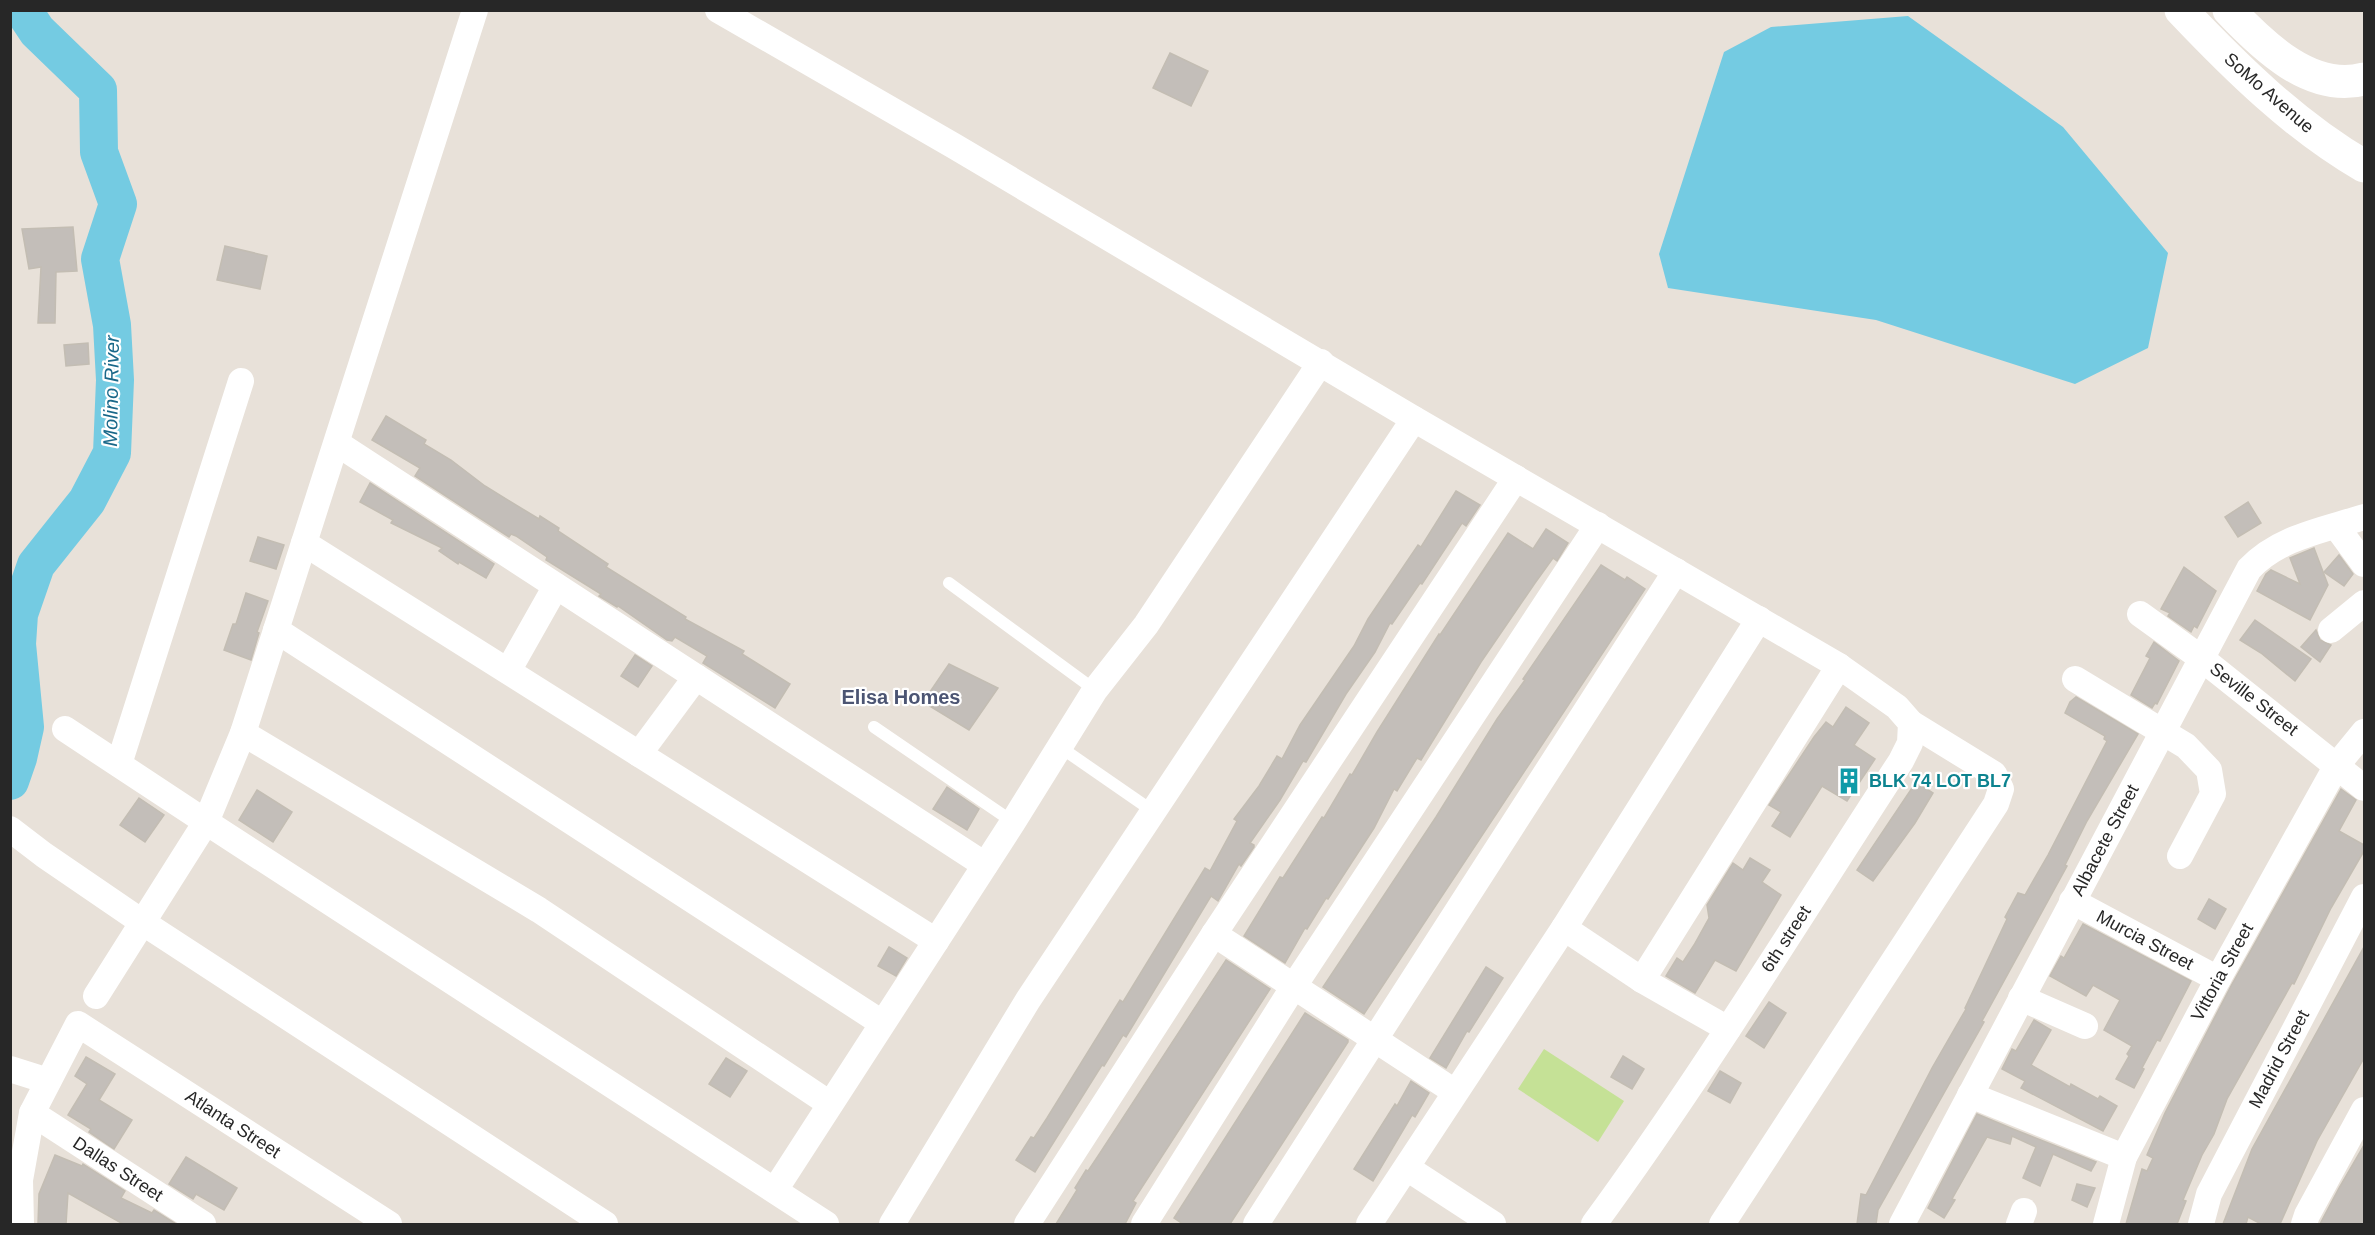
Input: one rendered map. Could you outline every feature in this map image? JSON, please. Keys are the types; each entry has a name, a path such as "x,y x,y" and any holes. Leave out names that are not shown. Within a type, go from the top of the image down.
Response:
{"street":[{"path":"96,996 206,822 243,733 338,444 475,10"},
{"path":"718,10 954,146 1414,419 1839,666 1898,707 1911,723 1994,774 2001,789 1996,804 1722,1224"},
{"name":"SoMo Avenue","path":"2181,10 2263,91 2321,138 2364,166"},
{"name":"SoMo Avenue","path":"2229,10 2258,39 2299,69 2337,81 2349,82 2364,79"},
{"path":"775,1190 1013,822 1095,690 1146,625 1321,362"},
{"path":"119,765 241,381"},
{"path":"892,1224 1028,1000 1414,419"},
{"path":"338,444 985,865"},
{"path":"1028,1224 1214,934 1516,478"},
{"name":"Albacete Street","path":"1902,1224 2245,576 2260,557 2289,541 2364,518"},
{"path":"1144,1224 1294,986 1598,525"},
{"path":"2336,526 2364,564"},
{"path":"304,543 936,941"},
{"path":"1256,1224 1676,571"},
{"path":"508,671 556,586"},
{"path":"2331,630 2364,603"},
{"name":"Seville Street","path":"2140,614 2201,658 2364,788"},
{"path":"1369,1224 1564,928 1759,619"},
{"path":"276,630 882,1023"},
{"path":"1642,980 1839,666"},
{"path":"639,754 696,677"},
{"path":"2075,679 2186,746 2209,770 2213,794 2180,856"},
{"name":"6th street","path":"1594,1224 1635,1168 1728,1029 1901,761 1911,743 1911,723"},
{"path":"65,729 826,1224"},
{"name":"Vittoria Street","path":"2106,1224 2124,1157 2218,979 2337,765 2364,732"},
{"path":"243,733 539,910 830,1104"},
{"path":"10,829 142,922 605,1224"},
{"name":"Madrid Street","path":"2201,1224 2209,1194 2364,897"},
{"name":"Murcia Street","path":"2072,901 2218,979"},
{"path":"1564,928 1642,980 1728,1029"},
{"path":"1214,934 1455,1092"},
{"path":"2022,998 2085,1026"},
{"name":"Atlanta Street","path":"48,1081 78,1024 389,1224"},
{"path":"10,1069 48,1081 32,1113 20,1180 21,1224"},
{"path":"1970,1095 2124,1157"},
{"path":"2304,1224 2364,1110"},
{"name":"Dallas Street","path":"32,1113 203,1224"},
{"path":"1407,1168 1484,1222"}],"lane":[{"path":"949,583 1095,690"},
{"path":"874,727 1013,822"},
{"path":"1060,747 1154,812"}],"green space":[{"path":"1544,1049 1624,1101 1598,1142 1518,1089"}],"water":[{"path":"1908,16 2063,127 2168,253 2148,348 2075,384 1876,320 1668,288 1659,254 1724,52 1771,27"}],"building":[{"path":"1170,53 1208,71 1191,106 1153,88"},
{"path":"73,227 77,271 56,272 55,323 38,323 41,267 29,269 22,229"},
{"path":"225,246 267,256 260,289 217,280"},
{"path":"88,343 89,364 66,366 64,345"},
{"path":"386,416 426,440 424,444 451,460 485,486 539,519 540,516 559,528 558,531 608,564 606,567 686,617 685,619 744,651 742,654 790,684 775,708 703,663 707,656 675,637 672,641 667,640 618,606 599,596 601,594 546,560 547,557 516,536 511,534 509,537 415,476 420,468 372,440"},
{"path":"370,483 494,564 486,578 459,562 458,564 439,551 442,548 391,523 393,520 360,502"},
{"path":"1456,491 1480,505 1466,526 1462,523 1422,584 1420,583 1392,624 1390,623 1375,652 1346,694 1306,762 1303,761 1280,800 1250,843 1254,847 1241,866 1239,864 1218,901 1211,896 1126,1037 1123,1035 1104,1066 1102,1065 1035,1172 1016,1160 1047,1118 1120,1000 1123,1002 1205,868 1210,871 1237,821 1234,819 1259,786 1277,756 1282,759 1300,725 1354,646 1368,619 1418,545 1421,547"},
{"path":"2248,502 2261,523 2238,537 2225,517"},
{"path":"1546,529 1568,543 1557,561 1553,558 1481,662 1421,760 1417,758 1397,791 1394,789 1374,828 1328,899 1326,898 1307,929 1305,928 1285,963 1244,936 1280,877 1283,878 1322,817 1324,818 1350,774 1352,775 1439,634 1508,533 1533,549"},
{"path":"258,537 284,545 276,569 250,561"},
{"path":"2314,548 2328,585 2310,620 2257,591 2266,574 2271,570 2300,584 2290,558"},
{"path":"2339,555 2353,574 2344,586 2324,572"},
{"path":"1601,565 1625,580 1627,577 1645,589 1364,1014 1323,987 1436,817 1497,719 1525,680 1523,679"},
{"path":"2184,567 2216,591 2197,628 2194,626 2191,632 2168,616 2170,613 2161,609"},
{"path":"246,593 268,601 257,632 259,633 251,660 224,650 233,624 236,624"},
{"path":"2255,620 2311,659 2295,681 2261,653 2240,640"},
{"path":"2316,630 2320,640 2331,645 2320,662 2301,647"},
{"path":"2154,642 2179,661 2157,704 2155,703 2152,708 2131,695 2150,658 2146,656"},
{"path":"635,655 652,666 638,687 621,676"},
{"path":"949,664 998,688 969,730 923,702"},
{"path":"2076,697 2138,734 2087,821 2065,865 2067,866 1982,1021 1984,1022 1878,1210 1876,1224 1857,1224 1861,1194 1866,1195 1932,1068 1966,1009 2007,919 2005,917 2018,893 2025,895 2107,741 2104,739 2105,736 2065,713 2070,702"},
{"path":"1846,707 1869,723 1854,745 1875,759 1847,801 1822,786 1790,837 1772,826 1781,812 1769,805 1814,737 1826,722 1833,727"},
{"path":"1916,782 1933,793 1915,823 1873,881 1857,870"},
{"path":"947,787 979,809 967,830 933,809"},
{"path":"2341,789 2356,800 2339,831 2364,845 2364,851 2331,908 2294,984 2292,983 2227,1099 2214,1134 2202,1155 2183,1200 2186,1201 2177,1224 2126,1224 2142,1169 2147,1171 2153,1158 2147,1155 2165,1113 2231,986"},
{"path":"257,790 292,812 273,842 239,820"},
{"path":"139,798 164,815 145,842 120,825"},
{"path":"1750,858 1770,870 1762,882 1781,895 1736,971 1715,960 1695,993 1666,976 1677,958 1683,962 1694,945 1709,918 1707,905 1733,863 1743,870"},
{"path":"2209,899 2226,909 2215,929 2198,919"},
{"path":"2083,924 2191,981 2160,1041 2157,1040 2142,1068 2144,1069 2134,1088 2116,1079 2132,1046 2104,1030 2120,1000 2093,985 2086,996 2050,976 2061,956 2064,958"},
{"path":"889,947 907,958 896,976 878,966"},
{"path":"2364,947 2364,1058 2317,1141 2280,1224 2261,1224 2248,1217 2246,1224 2223,1224 2252,1149"},
{"path":"1226,960 1270,989 1133,1201 1136,1203 1125,1224 1056,1224 1077,1190 1075,1188 1086,1170 1088,1171 1100,1153"},
{"path":"1486,967 1503,978 1469,1032 1467,1031 1446,1068 1430,1058"},
{"path":"1769,1002 1786,1013 1764,1048 1746,1036"},
{"path":"1305,1013 1348,1042 1230,1224 1183,1224 1174,1218"},
{"path":"2034,1020 2051,1030 2031,1065 2070,1087 2071,1084 2098,1099 2100,1096 2117,1106 2103,1131 2021,1088 2025,1081 2002,1069 2012,1049 2016,1051"},
{"path":"1623,1056 1644,1069 1632,1089 1611,1077"},
{"path":"86,1057 115,1074 99,1100 132,1120 114,1149 89,1132 91,1129 68,1115 87,1084 75,1076"},
{"path":"726,1058 747,1071 730,1097 709,1084"},
{"path":"1720,1071 1741,1083 1730,1103 1708,1091"},
{"path":"1411,1081 1429,1093 1415,1117 1412,1115 1373,1181 1354,1169 1395,1104 1397,1106"},
{"path":"1977,1114 2096,1162 2091,1171 2053,1154 2040,1186 2023,1178 2036,1147 2012,1136 2010,1144 1987,1137 1952,1199 1955,1200 1944,1218 1928,1208"},
{"path":"2364,1145 2364,1224 2320,1224 2339,1188"},
{"path":"55,1155 82,1166 83,1164 125,1191 121,1198 152,1213 154,1210 176,1224 123,1224 68,1193 66,1224 38,1224 39,1194"},
{"path":"186,1157 237,1188 224,1210 196,1194 193,1199 169,1184"},
{"path":"2077,1184 2095,1188 2087,1207 2072,1200"}],"waterway":[{"name":"Molino River","path":"10,781 25,727 17,644 19,614 36,565 87,501 112,453 115,380 112,325 100,259 118,204 99,152 98,90 37,31 23,10"}],"place":[{"name":"BLK 74 LOT BL7","path":"1849,781"}],"district":[{"name":"Elisa Homes","path":"901,697"}]}
